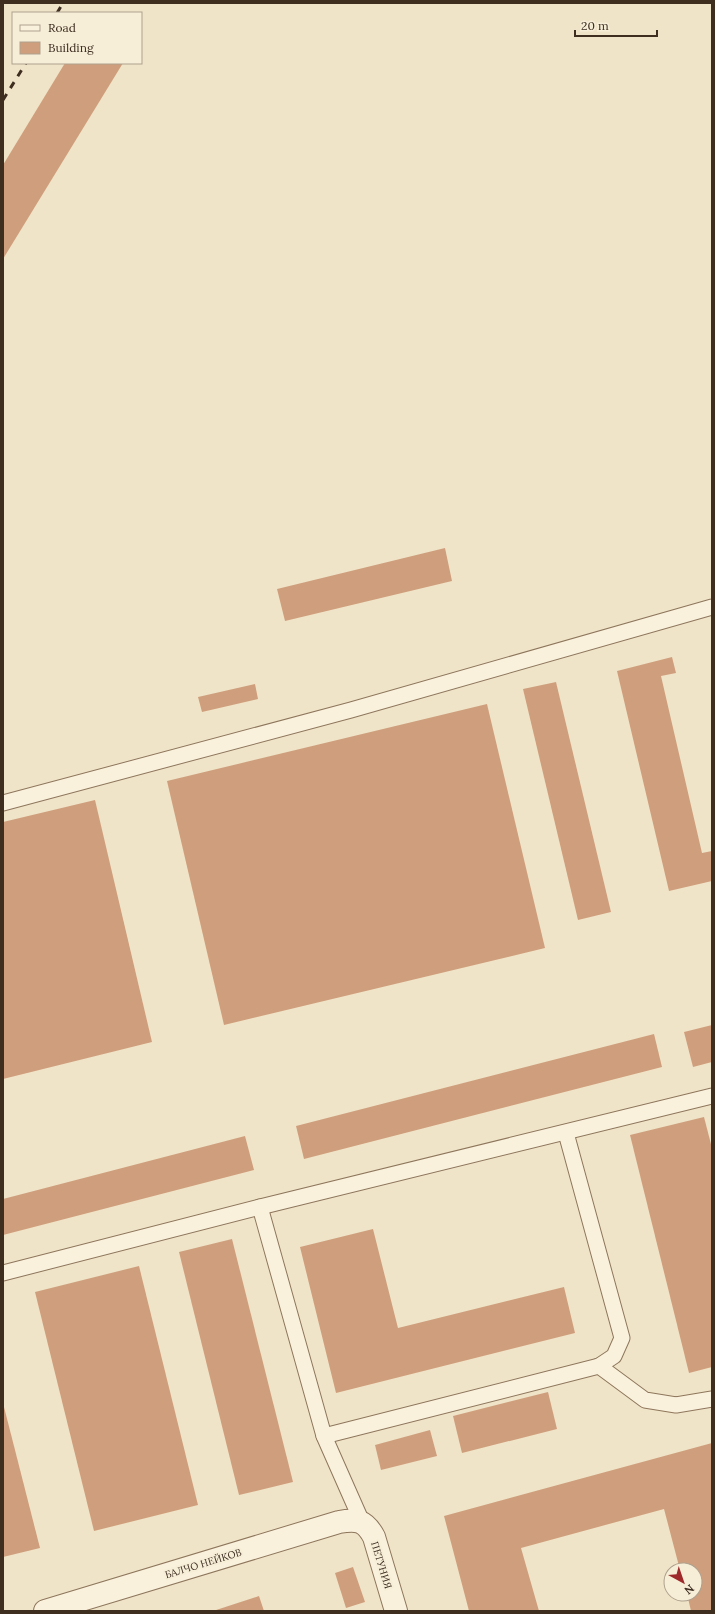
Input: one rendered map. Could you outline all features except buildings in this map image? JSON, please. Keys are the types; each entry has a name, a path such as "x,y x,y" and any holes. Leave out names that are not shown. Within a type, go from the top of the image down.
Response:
{"street":[{"name":"БАЛЧО НЕЙКОВ","path":"45,1611 339,1522 351,1520 362,1522"},
{"name":"ПЕТУНИЯ","path":"362,1522 370,1529 374,1537 396,1611"}],"lane":[{"path":"3,803 351,710 712,607"},
{"path":"3,1273 260,1207 712,1096"},
{"path":"324,1436 599,1366 614,1356 622,1338 566,1133"},
{"path":"260,1207 324,1436 362,1522"},
{"path":"599,1366 645,1400 676,1406 712,1399"}],"railway":[{"path":"58,12 63,3"},
{"path":"3,100 25,64"}]}
